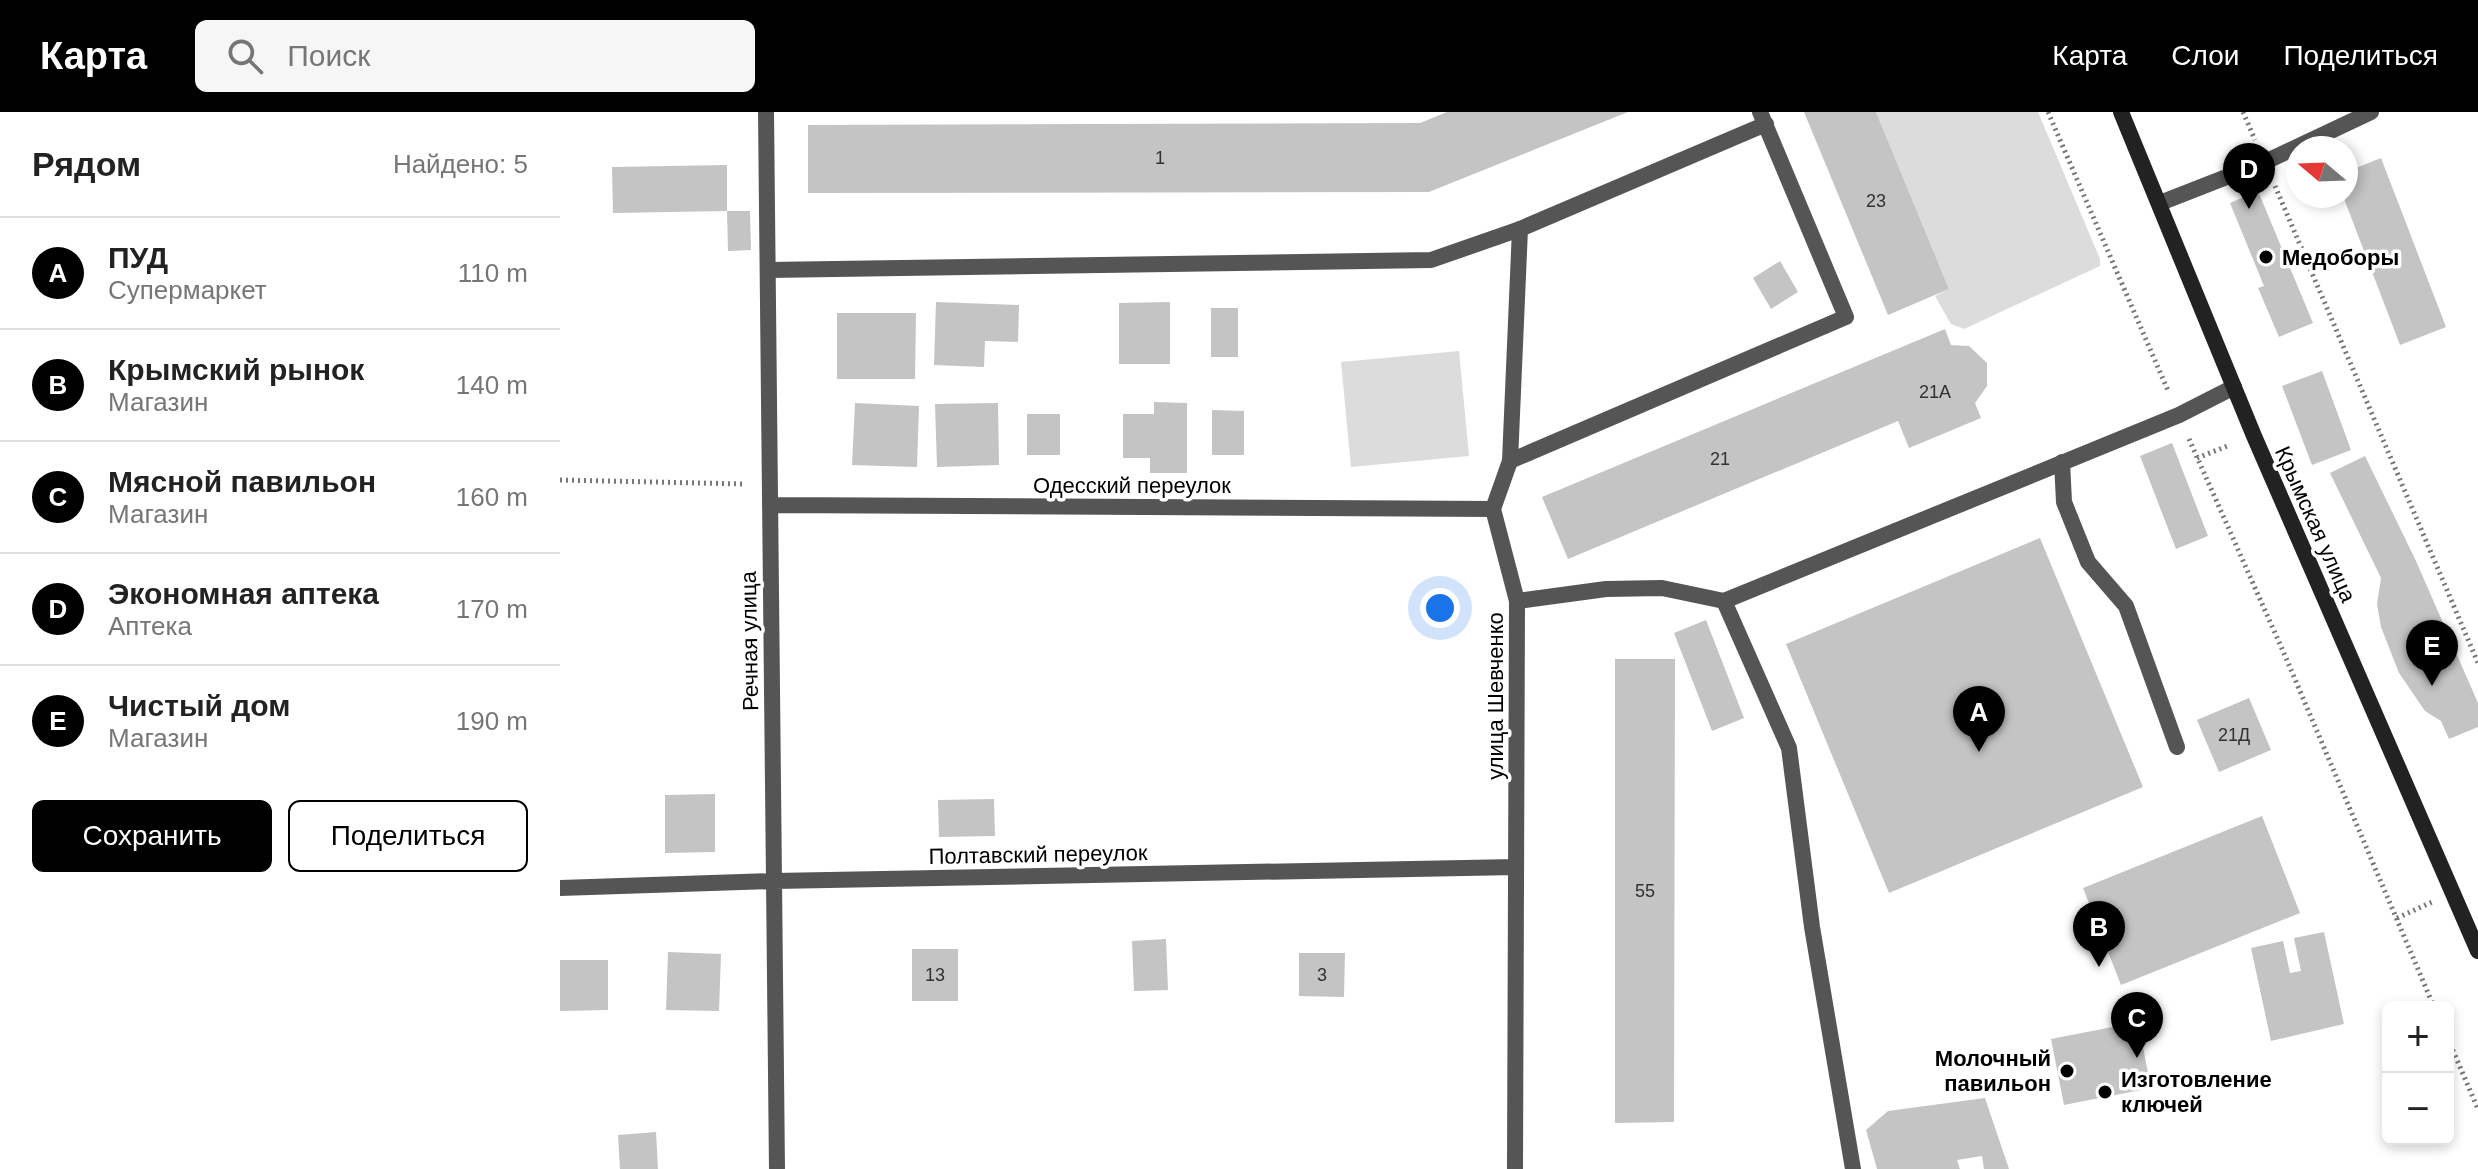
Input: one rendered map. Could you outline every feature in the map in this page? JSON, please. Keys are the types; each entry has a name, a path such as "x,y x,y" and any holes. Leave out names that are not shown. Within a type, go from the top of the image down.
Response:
{"main road":[{"name":"Крымская улица","path":"2121,112 2254,436 2478,951"}],"street":[{"name":"Речная улица","path":"766,112 777,1169"},
{"path":"2160,203 2265,162 2371,112"},
{"path":"768,270 1431,260 1520,229 1763,118 1846,317 1510,461"},
{"path":"1493,509 1510,461 1520,229"},
{"path":"1517,601 1606,589 1662,588 1724,601 2179,415 2234,387"},
{"path":"2062,462 2064,502 2083,550 2088,562 2126,606 2177,747"},
{"name":"Одесский переулок","path":"770,505 1493,509"},
{"name":"улица Шевченко","path":"1493,509 1517,601 1515,1169"},
{"path":"1724,601 1789,748 1812,927 1853,1169"},
{"name":"Полтавский переулок","path":"560,888 1516,867"}],"path":[{"path":"2048,112 2431,1001"},
{"path":"2243,112 2478,663"},
{"path":"2197,458 2254,436"},
{"path":"560,480 770,485"},
{"path":"2454,1053 2478,1109"}],"shaded area":[{"path":"1876,112 2038,112 2100,259 2100,266 1964,329 1951,324 1935,296 1949,289"},
{"path":"1459,351 1469,456 1351,467 1341,362"}],"building":[{"path":"1447,112 1628,112 1429,192 808,193 808,125 1420,123"},
{"path":"1804,112 1876,112 1949,289 1888,315"},
{"path":"2381,158 2446,327 2400,345 2348,208 2358,208 2358,167"},
{"path":"727,165 727,211 613,213 612,167"},
{"path":"2258,191 2313,323 2279,337 2258,288 2264,286 2230,203"},
{"path":"727,211 750,211 751,250 728,251"},
{"path":"1780,261 1798,292 1771,309 1753,278"},
{"path":"936,302 1019,305 1018,342 985,341 984,367 934,365"},
{"path":"1170,302 1170,364 1119,364 1119,303"},
{"path":"1211,308 1238,308 1238,357 1211,357"},
{"path":"837,313 916,313 915,379 837,379"},
{"path":"1945,329 1951,345 1969,346 1987,363 1987,386 1975,403 1981,418 1909,448 1898,421 1568,559 1542,497"},
{"path":"2322,371 2351,450 2312,465 2282,386"},
{"path":"1154,402 1187,403 1187,473 1150,473 1150,458 1123,458 1123,414 1154,414"},
{"path":"855,403 919,406 917,467 852,465"},
{"path":"998,403 999,465 937,467 935,404"},
{"path":"1212,410 1244,411 1244,455 1212,455"},
{"path":"1027,414 1060,414 1060,455 1027,455"},
{"path":"2172,443 2208,536 2176,549 2140,456"},
{"path":"2365,456 2416,561 2478,703 2478,727 2449,739 2441,721 2425,711 2399,673 2381,627 2377,604 2381,578 2330,473"},
{"path":"2040,538 2143,787 1889,893 1786,644"},
{"path":"1706,620 1744,718 1712,731 1674,633"},
{"path":"1615,659 1675,659 1674,1122 1615,1123"},
{"path":"2249,698 2271,750 2219,772 2197,720"},
{"path":"715,794 715,852 665,853 665,795"},
{"path":"994,799 995,836 939,837 938,800"},
{"path":"2262,816 2300,913 2121,985 2083,888"},
{"path":"2324,932 2344,1024 2271,1041 2251,948 2283,941 2290,973 2301,971 2294,938"},
{"path":"1166,939 1168,990 1134,991 1132,941"},
{"path":"912,949 958,949 958,1001 912,1001"},
{"path":"668,952 721,954 719,1011 666,1010"},
{"path":"1299,953 1345,953 1344,997 1299,996"},
{"path":"560,960 608,960 608,1010 560,1011"},
{"path":"2138,1022 2151,1088 2064,1105 2051,1039"},
{"path":"1985,1098 2009,1169 1984,1169 1982,1156 1957,1160 1960,1169 1877,1169 1866,1130 1888,1111"},
{"path":"656,1132 658,1169 620,1169 618,1135"}],"place":[{"name":"Экономная аптека","path":"2249,209"},
{"name":"Медоборы","path":"2266,257"},
{"name":"Чистый дом","path":"2432,686"},
{"name":"ПУД","path":"1979,752"},
{"name":"Крымский рынок","path":"2099,967"},
{"name":"Мясной павильон","path":"2137,1058"},
{"name":"Молочный павильон","path":"2067,1071"},
{"name":"Изготовление ключей","path":"2105,1092"}]}
